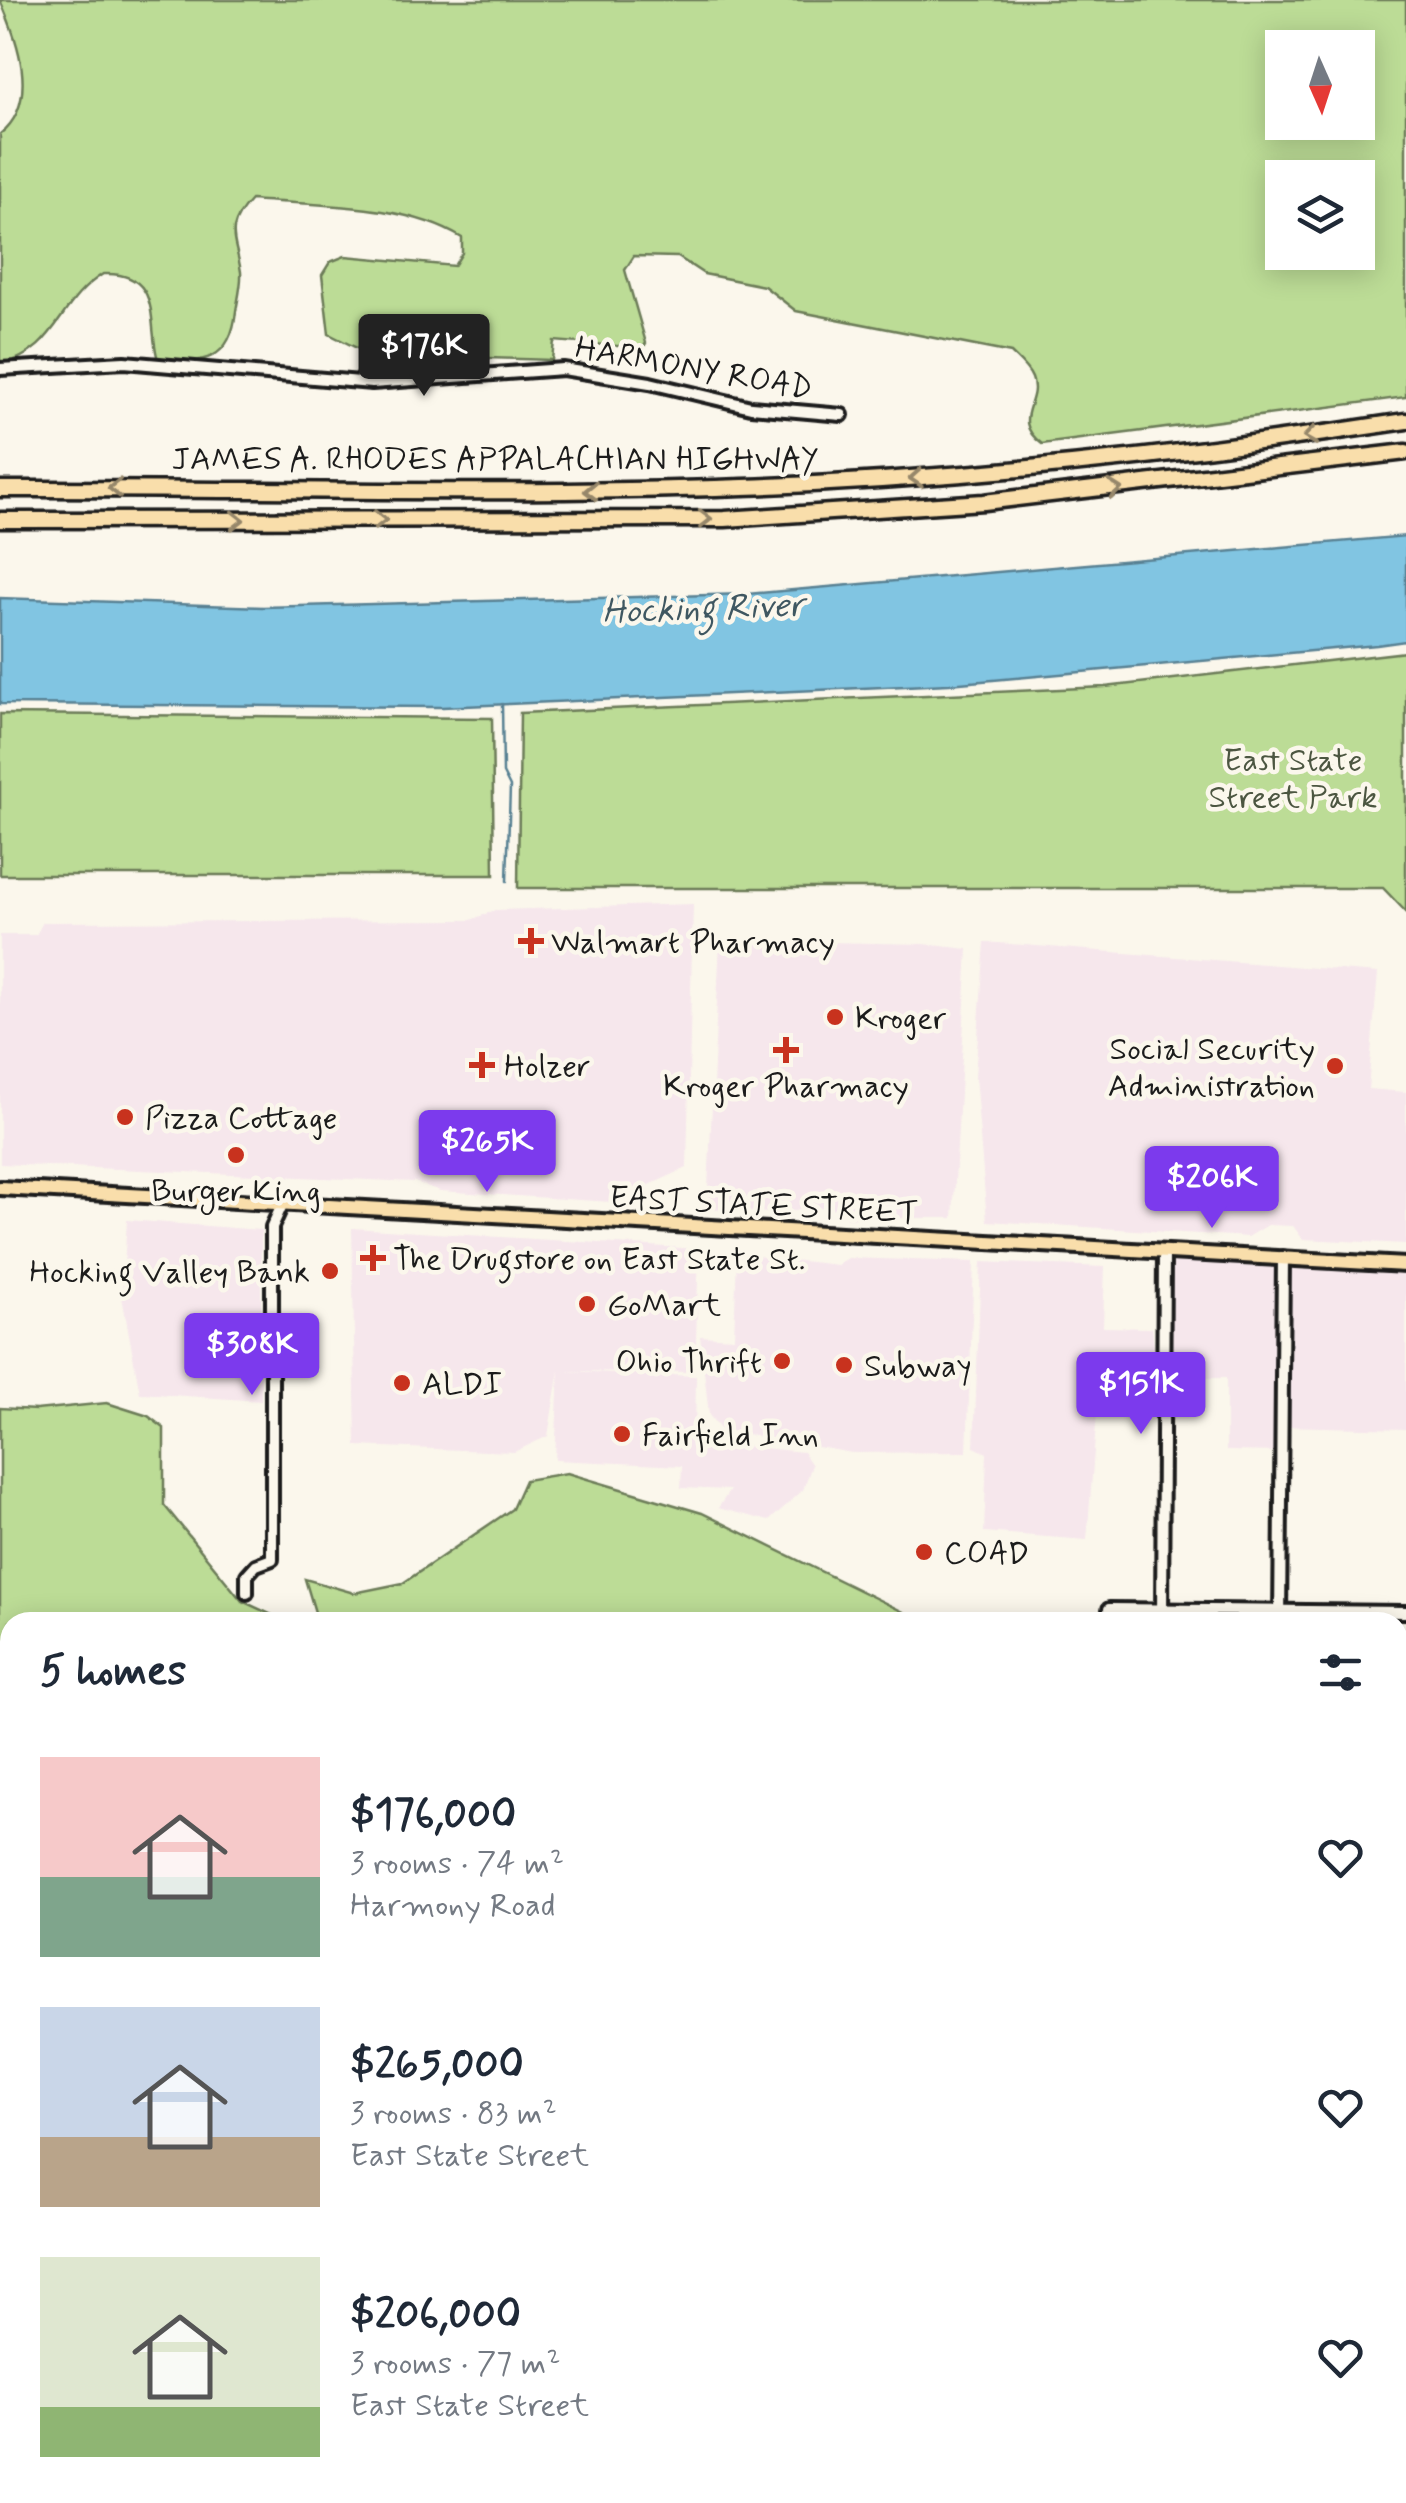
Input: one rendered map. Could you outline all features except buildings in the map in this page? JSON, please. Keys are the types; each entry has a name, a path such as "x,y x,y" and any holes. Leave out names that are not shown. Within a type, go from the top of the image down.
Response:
{"highway":[{"name":"JAMES A. RHODES APPALACHIAN HIGHWAY","path":"0,489 548,491 747,487 1029,469 1406,422"},
{"name":"JAMES A. RHODES APPALACHIAN HIGHWAY","path":"0,520 725,519 984,502 1406,452"}],"main road":[{"name":"EAST STATE STREET","path":"0,1188 1406,1265"}],"street":[{"name":"HARMONY ROAD","path":"0,369 124,362 372,383 563,369 768,409 842,415"},
{"path":"247,1593 247,1575 272,1559 272,1227 282,1205"},
{"path":"1162,1612 1164,1251"},
{"path":"1280,1612 1283,1257"},
{"path":"1109,1608 1133,1612"}],"shaded area":[{"path":"693,904 687,1168 612,1202 440,1191 415,1182 0,1164 0,935 36,935 43,922 471,920 495,910"},
{"path":"720,940 924,944 968,949 953,1218 848,1218 841,1209 804,1207 785,1214 707,1209"},
{"path":"985,942 1378,973 1368,1089 1406,1092 1406,1244 1303,1239 1293,1226 1268,1225 1248,1237 987,1221 975,1076"},
{"path":"127,1220 261,1230 261,1401 140,1393 122,1297"},
{"path":"352,1228 699,1249 695,1372 564,1371 696,1376 695,1441 803,1452 812,1465 803,1490 769,1521 718,1508 730,1490 681,1488 682,1466 555,1460 559,1370 548,1436 514,1452 356,1446"},
{"path":"1164,1251 1406,1265 1406,1429 1281,1426 1281,1452 1226,1451 1226,1378 1166,1378"},
{"path":"737,1254 838,1265 848,1258 974,1262 967,1452 852,1453 721,1430 709,1415 700,1336 734,1338"},
{"path":"981,1262 1105,1267 1103,1327 1152,1328 1157,1377 1100,1374 1087,1540 984,1532 987,1453 974,1447"}],"green space":[{"path":"0,0 1406,0 1406,397 1042,444 1028,427 1032,378 1011,353 796,311 764,286 704,274 678,257 634,256 625,270 646,343 643,348 554,341 552,360 386,355 357,348 329,334 322,275 330,262 345,256 454,266 462,253 462,238 439,226 387,212 251,200 234,227 241,276 233,328 228,341 212,356 159,363 145,292 123,276 103,274 75,298 34,349 0,365 0,134 20,105 22,69"},
{"name":"East State Street Park","path":"1406,652 1406,912 1383,888 518,888 520,713 1105,687"},
{"path":"0,714 492,718 494,875 0,875"},
{"path":"107,1403 148,1416 164,1428 164,1505 242,1601 266,1612 0,1612 0,1408 36,1410"},
{"path":"567,1473 702,1513 904,1612 315,1612 305,1579 354,1593 403,1583 512,1509 525,1480"}],"water":[{"name":"Hocking River","path":"1406,536 1406,641 1377,645 949,684 442,707 0,704 0,598 263,607 747,594"}],"waterway":[{"path":"502,704 503,773 510,787 507,881"}],"place":[{"name":"Walmart Pharmacy","path":"531,941"},
{"name":"Kroger","path":"835,1017"},
{"name":"Kroger Pharmacy","path":"786,1050"},
{"name":"Holzer","path":"482,1065"},
{"name":"Social Security Administration","path":"1335,1066"},
{"name":"Pizza Cottage","path":"125,1117"},
{"name":"Burger King","path":"236,1155"},
{"name":"The Drugstore on East State St.","path":"373,1258"},
{"name":"Hocking Valley Bank","path":"330,1271"},
{"name":"GoMart","path":"587,1304"},
{"name":"Ohio Thrift","path":"782,1361"},
{"name":"Subway","path":"844,1365"},
{"name":"ALDI","path":"402,1383"},
{"name":"Fairfield Inn","path":"622,1434"},
{"name":"COAD","path":"924,1552"}]}
